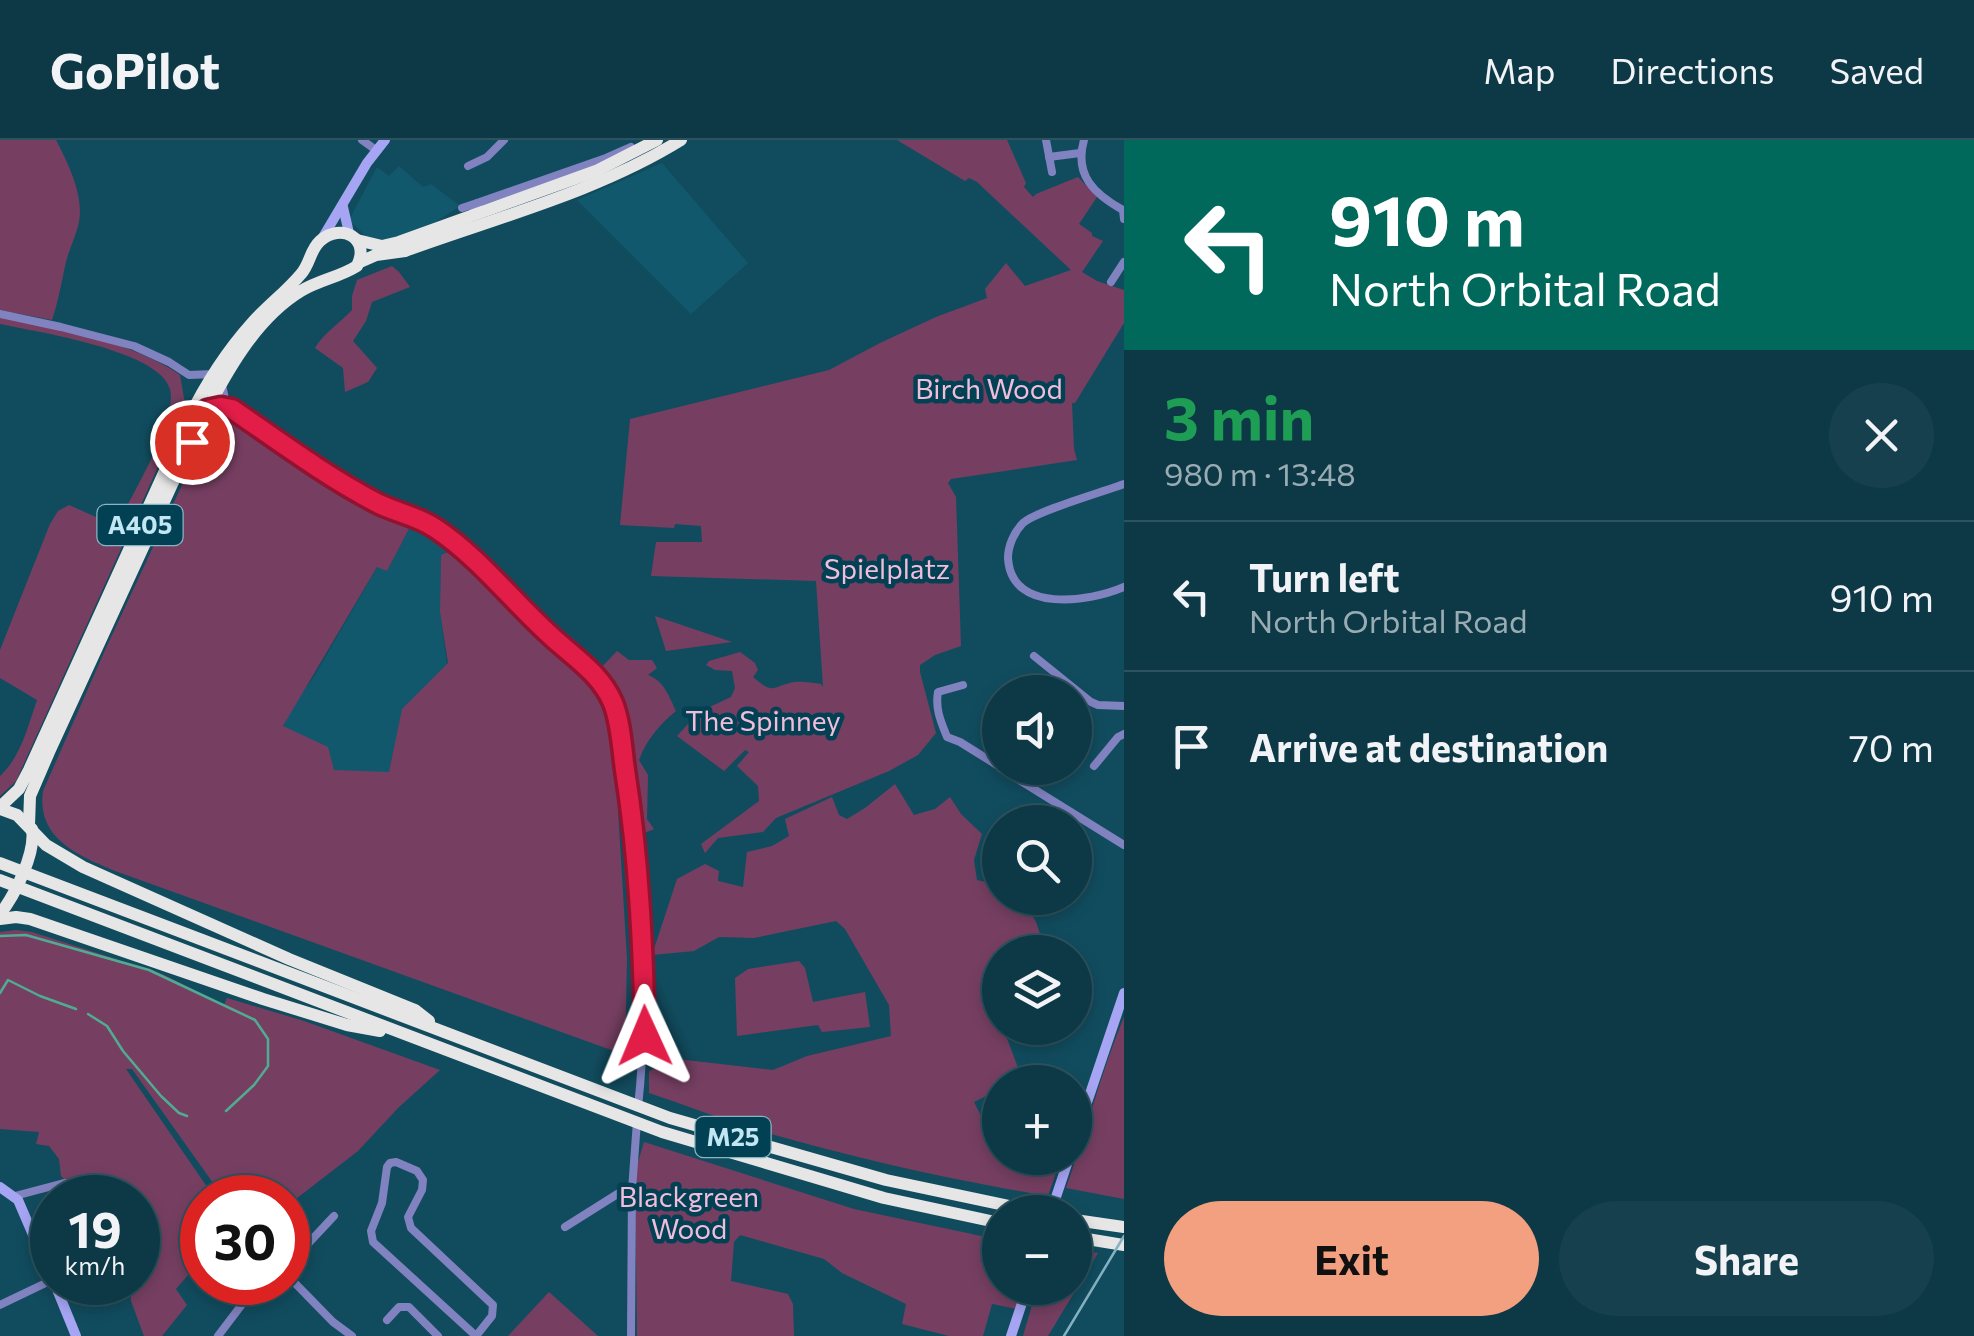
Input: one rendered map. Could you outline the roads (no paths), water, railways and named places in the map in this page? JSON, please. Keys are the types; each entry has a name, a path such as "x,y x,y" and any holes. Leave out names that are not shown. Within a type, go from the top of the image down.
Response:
{"highway":[{"path":"657,140 567,182 466,213 389,245 375,246 337,233 324,237 308,262 314,271 327,278 353,269 372,256 404,250 568,194 656,156 681,140"},
{"path":"628,156 656,156"},
{"path":"353,236 362,251 360,262"},
{"name":"A405","path":"218,378 239,338 308,262"},
{"name":"A405","path":"0,808 19,789 30,770 196,392 218,378 275,312 296,294 327,278"},
{"name":"A405","path":"30,827 28,804 34,785 196,392"},
{"path":"0,808 13,812 30,827 33,841 28,860 0,916"},
{"name":"M25","path":"30,827 46,845 83,867 415,1010 438,1028"},
{"name":"M25","path":"0,863 614,1097 722,1134 886,1180 982,1200"},
{"name":"M25","path":"0,880 662,1132 884,1198 982,1218"},
{"name":"M25","path":"0,916 23,918 348,1025 406,1035"},
{"path":"1092,1222 1124,1227"},
{"path":"1092,1239 1124,1245"}],"street":[{"path":"362,140 376,150"},
{"path":"324,237 385,140"},
{"path":"468,166 487,157 504,140"},
{"path":"466,213 478,204 647,140"},
{"path":"1046,140 1052,172"},
{"path":"1084,140 1080,153 1082,171 1090,184 1124,210 1124,219"},
{"path":"601,145 606,158"},
{"path":"1049,157 1080,153"},
{"path":"343,207 353,236"},
{"path":"1111,282 1124,262"},
{"path":"0,314 134,346 169,362 196,392 232,409"},
{"path":"196,392 218,378 232,409 303,460 380,504 410,514 448,538 553,638 580,658 611,698 636,850 644,986 645,1036 632,1190 631,1336"},
{"path":"1124,484 1026,520 1014,536 1008,560 1020,586 1044,598 1094,596 1124,587"},
{"path":"1034,656 1091,702 1124,706"},
{"path":"963,685 938,692 939,716 947,737 982,756"},
{"path":"1094,766 1124,734"},
{"path":"1029,785 1124,845"},
{"path":"1092,1088 1124,993"},
{"path":"399,1162 411,1168 423,1180 422,1190 409,1212 411,1228 493,1306 492,1316 476,1336 373,1242 371,1231 382,1204 390,1163 399,1162"},
{"path":"0,1187 16,1196 30,1228"},
{"path":"564,1227 619,1193 632,1190"},
{"path":"16,1196 30,1192"},
{"path":"310,1247 324,1235 334,1216"},
{"path":"0,1305 30,1291"},
{"path":"310,1299 352,1336"},
{"path":"63,1305 76,1336"},
{"path":"218,1336 242,1305"},
{"path":"1011,1336 1021,1305"},
{"path":"387,1320 400,1308 409,1307 438,1336"}],"waterway":[{"path":"0,936 26,935 149,970 255,1020 268,1039 268,1066 226,1111"},
{"path":"0,993 8,980 76,1009"},
{"path":"88,1014 107,1026 161,1096 187,1116"}],"railway":[{"path":"1064,1336 1124,1236"}],"park label":[{"name":"Birch Wood","path":"989,389"},
{"name":"Spielplatz","path":"887,569"},
{"name":"The Spinney","path":"763,721"},
{"name":"Blackgreen Wood","path":"689,1213"}]}
